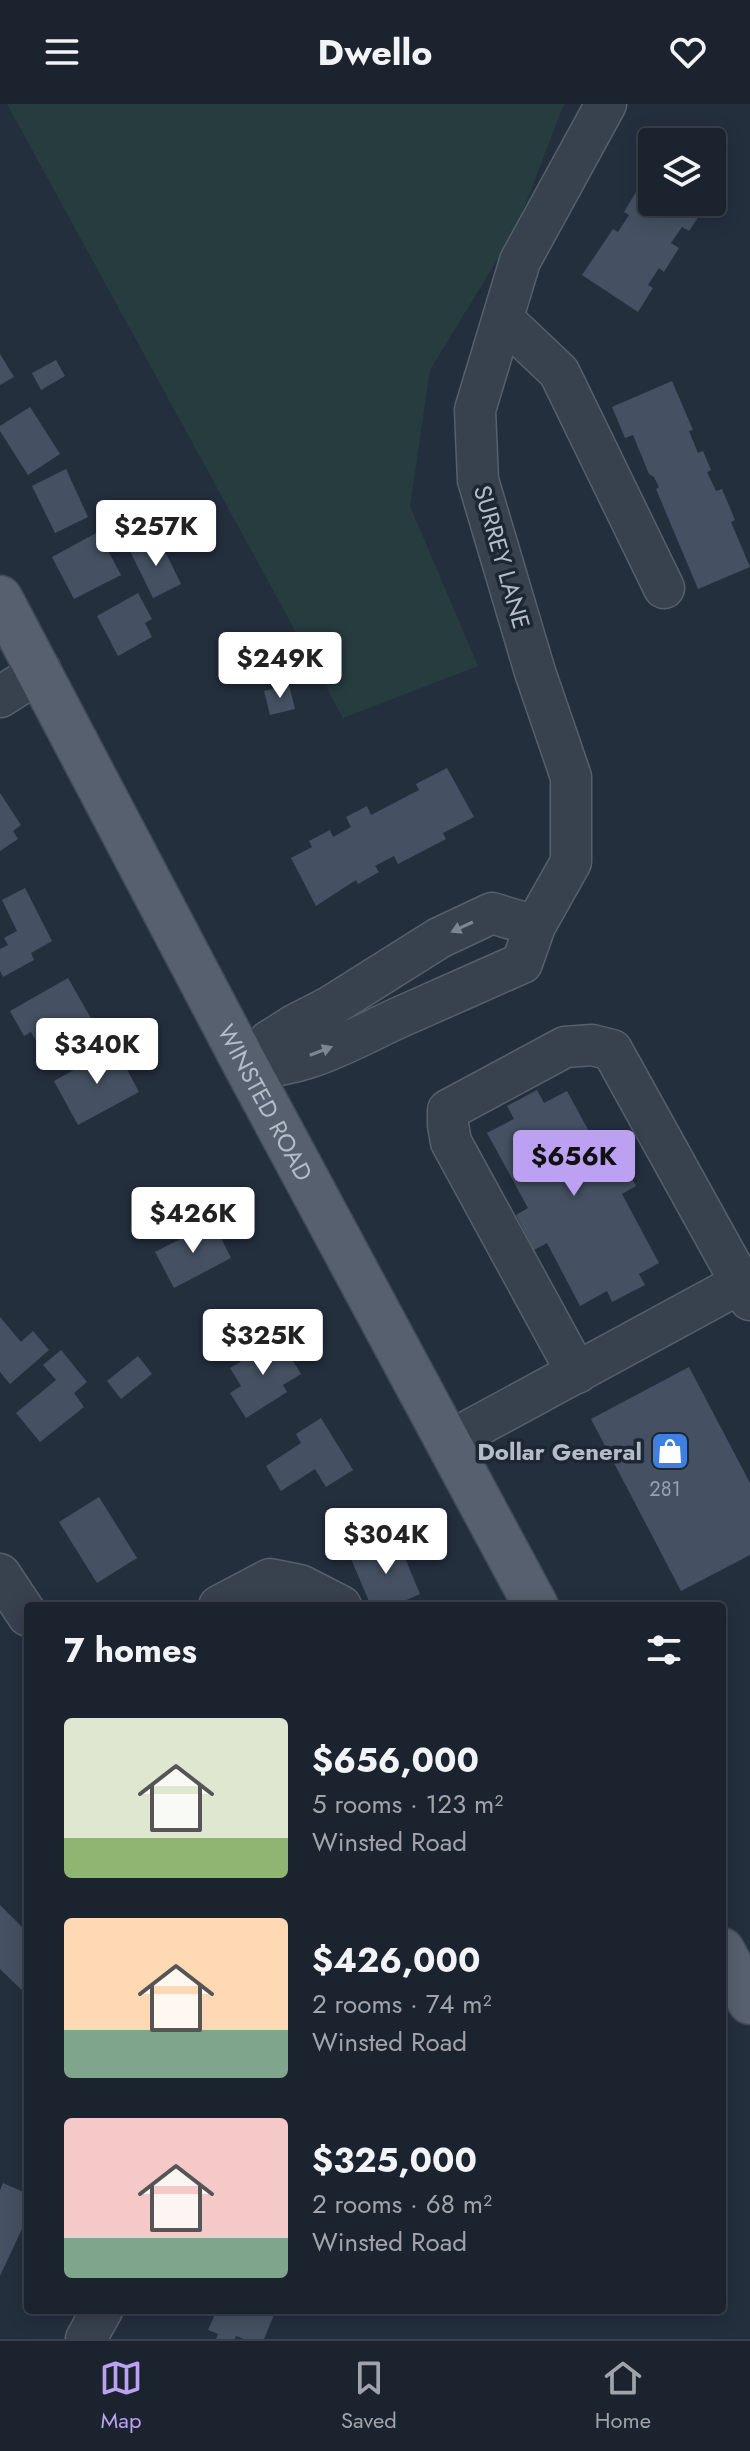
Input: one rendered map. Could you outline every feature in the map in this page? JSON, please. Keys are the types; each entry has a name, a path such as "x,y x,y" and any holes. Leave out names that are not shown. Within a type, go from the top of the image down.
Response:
{"main road":[{"name":"WINSTED ROAD","path":"0,598 246,1066 534,1602"},
{"path":"726,1957 750,2002"}],"street":[{"name":"SURREY LANE","path":"246,1066 262,1068 279,1065 317,1053 522,963 535,926 571,862 571,777 535,672 478,480 475,410 520,261 606,104"},
{"path":"503,319 559,372 664,588"},
{"path":"0,697 41,671"},
{"path":"246,1066 269,1041 439,938 492,913 535,926"},
{"path":"448,1442 577,1373 745,1292 612,1050 592,1045 565,1047 448,1110 451,1142 577,1373"},
{"path":"0,1574 24,1610"},
{"path":"227,1602 270,1579 300,1585 333,1602"},
{"path":"86,2339 100,2314"}],"green space":[{"path":"7,104 564,104 516,229 430,370 410,506 478,666 343,718"}],"building":[{"path":"636,192 638,216 699,216 689,231 682,227 671,243 679,248 664,272 659,268 648,285 653,288 638,312 582,275 613,229 618,232 629,215 624,212"},
{"path":"0,354 14,377 0,385"},
{"path":"56,360 65,376 41,390 32,373"},
{"path":"672,381 693,430 689,431 698,453 703,451 711,470 707,472 716,491 722,489 735,520 731,522 750,567 698,589 656,489 659,487 649,474 633,435 625,438 612,407"},
{"path":"30,407 60,454 28,475 0,431 0,426"},
{"path":"66,469 88,517 55,533 32,486"},
{"path":"98,532 121,575 74,599 52,557"},
{"path":"158,537 181,584 153,598 131,553"},
{"path":"138,593 152,619 145,623 152,637 118,656 97,616"},
{"path":"289,685 295,709 270,715 264,691"},
{"path":"447,768 474,817 443,833 446,839 398,864 394,856 375,866 379,872 358,884 356,880 316,906 291,858 312,847 309,841 330,830 333,837 351,827 346,817 367,806 371,815 419,790 416,784"},
{"path":"0,793 21,825 13,831 18,839 0,851"},
{"path":"25,888 52,941 31,953 34,960 3,977 0,949 8,945 4,938 17,931 2,900"},
{"path":"68,978 92,1020 41,1050 31,1032 24,1036 10,1011"},
{"path":"115,1047 139,1092 78,1125 54,1081"},
{"path":"537,1090 544,1103 567,1091 604,1159 618,1152 636,1186 622,1194 659,1263 639,1274 645,1285 612,1302 607,1291 580,1306 547,1243 534,1250 516,1215 528,1208 487,1133 514,1119 507,1106"},
{"path":"213,1222 231,1258 174,1288 155,1252"},
{"path":"0,1317 21,1342 33,1331 49,1350 10,1384 0,1372"},
{"path":"279,1338 301,1374 283,1385 287,1392 246,1418 230,1393 241,1386 230,1368"},
{"path":"61,1350 87,1382 74,1393 84,1407 40,1442 16,1413 56,1380 43,1365"},
{"path":"138,1356 152,1374 121,1399 107,1381"},
{"name":"Dollar General","path":"689,1367 750,1483 750,1555 681,1591 591,1419"},
{"path":"321,1418 353,1470 326,1487 315,1469 281,1491 266,1466 301,1443 296,1434"},
{"path":"99,1497 137,1558 97,1583 59,1522"},
{"path":"397,1539 420,1594 402,1602 369,1602 351,1559"},
{"path":"0,1905 24,1929 24,1992 0,1969"},
{"path":"3,2183 24,2192 24,2225 0,2276 0,2190"},
{"path":"215,2314 274,2314 264,2339 236,2336 235,2339 216,2339 218,2334 208,2330"}],"place":[{"name":"Dollar General","path":"670,1451"}]}
